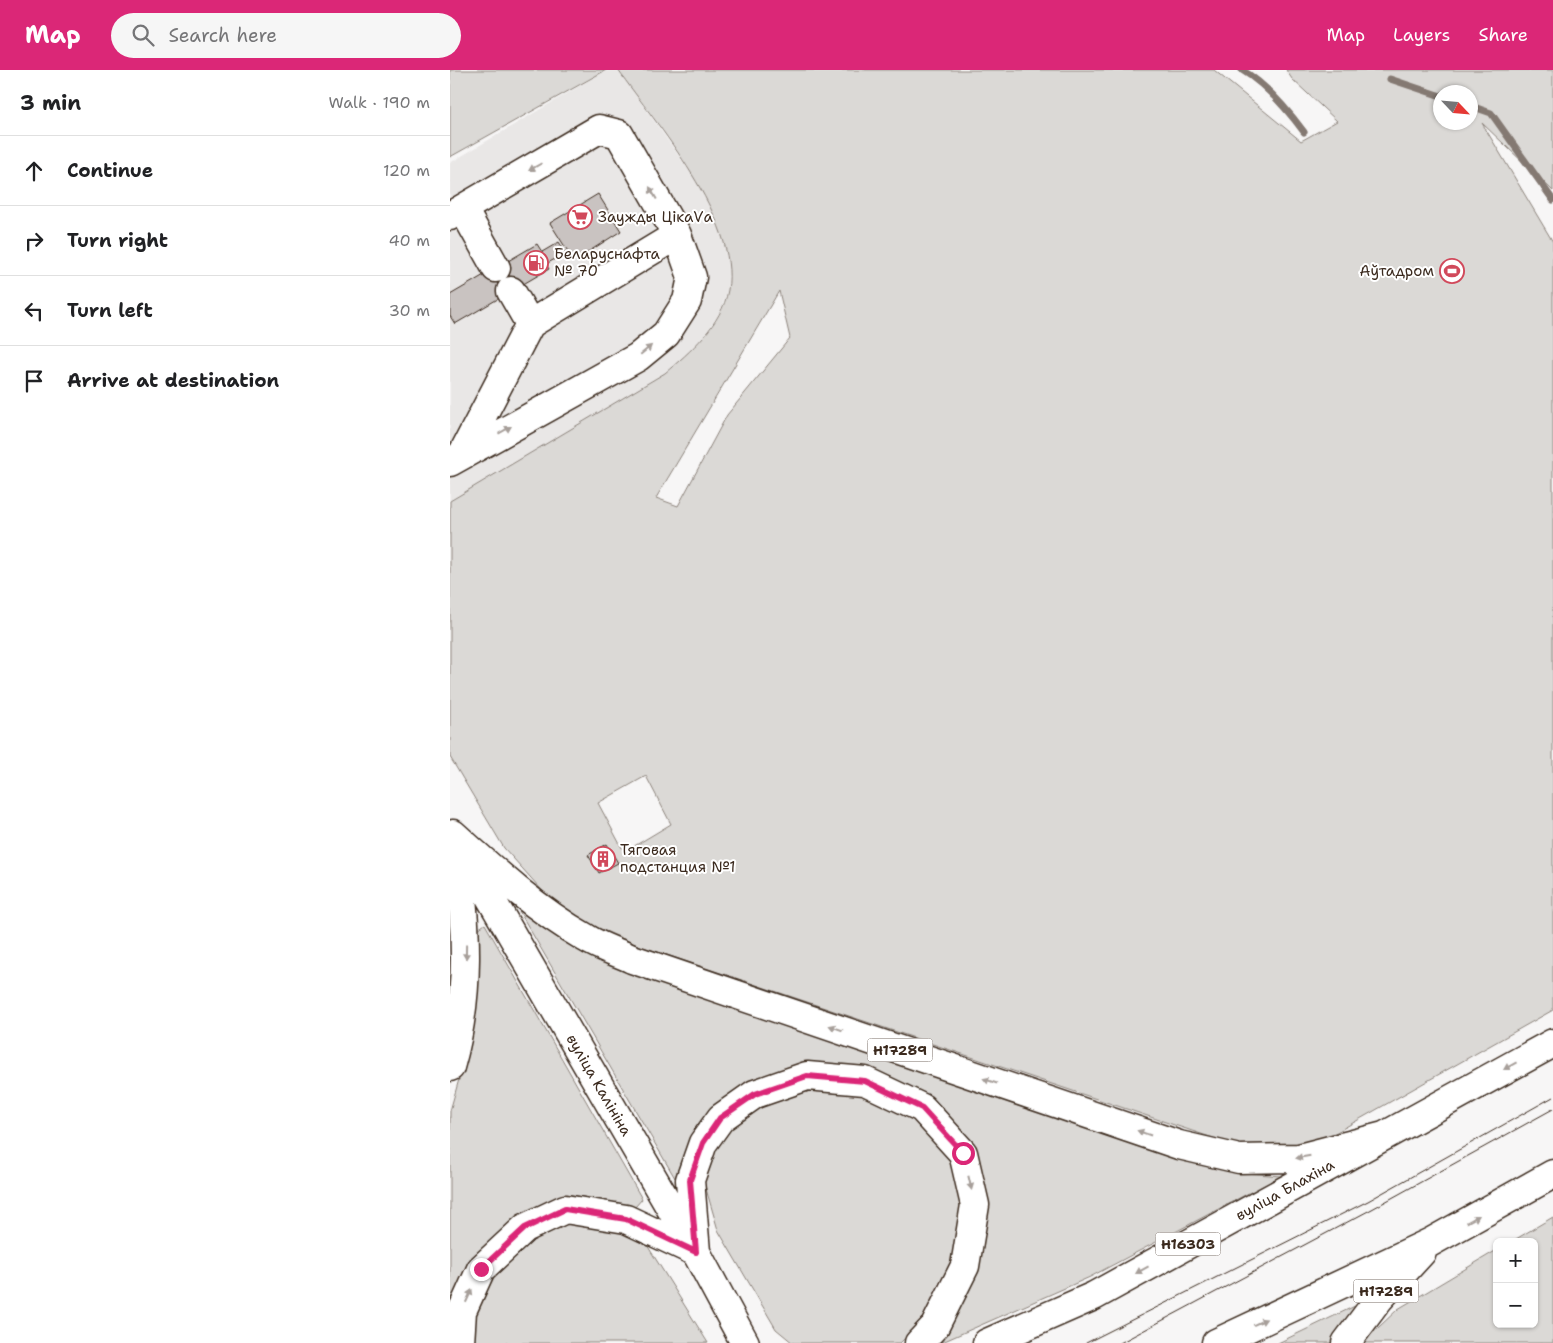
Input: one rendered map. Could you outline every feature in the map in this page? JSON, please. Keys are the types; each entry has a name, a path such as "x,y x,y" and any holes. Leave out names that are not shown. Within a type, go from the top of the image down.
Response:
{"main road":[{"path":"454,450 638,357 666,334 687,301 692,277 677,235 619,134 599,129 456,213 496,268"},
{"path":"454,450 530,324 677,235"},
{"path":"511,291 530,324"},
{"path":"450,1067 464,999 466,944 463,898 452,831"},
{"name":"Н17289","path":"452,831 497,873 542,908 587,939 632,959 1179,1145 1239,1159 1300,1158 1384,1136"},
{"name":"вуліца Калініна","path":"452,831 696,1252 746,1343"},
{"name":"вуліца Блахіна","path":"987,1343 1094,1296 1553,1042"},
{"name":"Н17289","path":"696,1252 690,1180 703,1143 720,1118 755,1094 807,1076 865,1081 922,1108 963,1153 975,1206 965,1266 935,1326 919,1343"},
{"path":"1216,1343 1430,1242 1553,1174"},
{"path":"460,1343 462,1311 481,1269 525,1228 565,1209 626,1219 696,1252"},
{"name":"Н17289","path":"1346,1343 1379,1299 1430,1242"}],"shaded area":[{"path":"450,70 606,70 450,157"},
{"path":"606,70 618,70 698,183 718,222 729,262 728,290 719,314 695,348 665,373 450,501 450,163"},
{"path":"618,70 1214,70 1301,141 1337,121 1292,79 1286,70 1553,70 1553,191 1482,123 1553,242 1553,1010 1312,1146 1240,1147 637,945 592,925 548,897 504,848 450,757 450,501 665,373 685,356 712,326 725,302 728,290 728,263 721,234 708,204 692,174","holes":["779,291 790,338 727,415 678,506 656,498","646,776 671,824 631,848 622,848 598,803"]},
{"path":"515,904 627,971 1175,1159 1233,1172 1281,1176 1090,1277 940,1343 950,1327 977,1269 989,1205 974,1145 928,1096 869,1069 711,1109 690,1137 675,1178"},
{"path":"485,924 642,1199 635,1207 567,1194 517,1217 450,1340 450,1111 465,1058 478,929"},
{"path":"807,1089 863,1093 914,1119 949,1159 964,1205 954,1264 924,1320 900,1343 793,1343 776,1329 718,1230 704,1182 714,1148 729,1126 757,1105"},
{"path":"1553,1217 1553,1343 1362,1343 1398,1309 1493,1252 1493,1328 1538,1328 1538,1238 1518,1238"},
{"path":"571,1222 622,1230 647,1245 708,1343 473,1343 474,1314 494,1275 533,1237"},
{"path":"1357,1305 1360,1309 1334,1343 1278,1343"}],"building":[{"path":"598,194 621,231 574,261 550,223"},
{"path":"559,242 566,253 546,264 549,269 455,324 450,316 450,295 537,244 542,252"},
{"name":"Тяговая подстанция №1","path":"607,844 618,863 599,873 588,855"}],"waterway":[{"path":"1242,70 1276,98 1304,132"},
{"path":"1390,79 1433,93"},
{"path":"1478,108 1491,113 1553,200"}],"tram line":[{"path":"1086,1343 1368,1201 1553,1097"},
{"path":"1120,1343 1372,1209 1553,1109"}],"place":[{"name":"Заужды ЦікаVа","path":"580,217"},
{"name":"Беларуснафта № 70","path":"536,263"},
{"name":"Аўтадром","path":"1452,271"},
{"name":"Тяговая подстанция №1","path":"603,859"}],"route":[{"path":"481,1269 525,1228 565,1209 626,1219 696,1252 690,1180 703,1143 720,1118 755,1094 807,1076 865,1081 922,1108 963,1153"}]}
